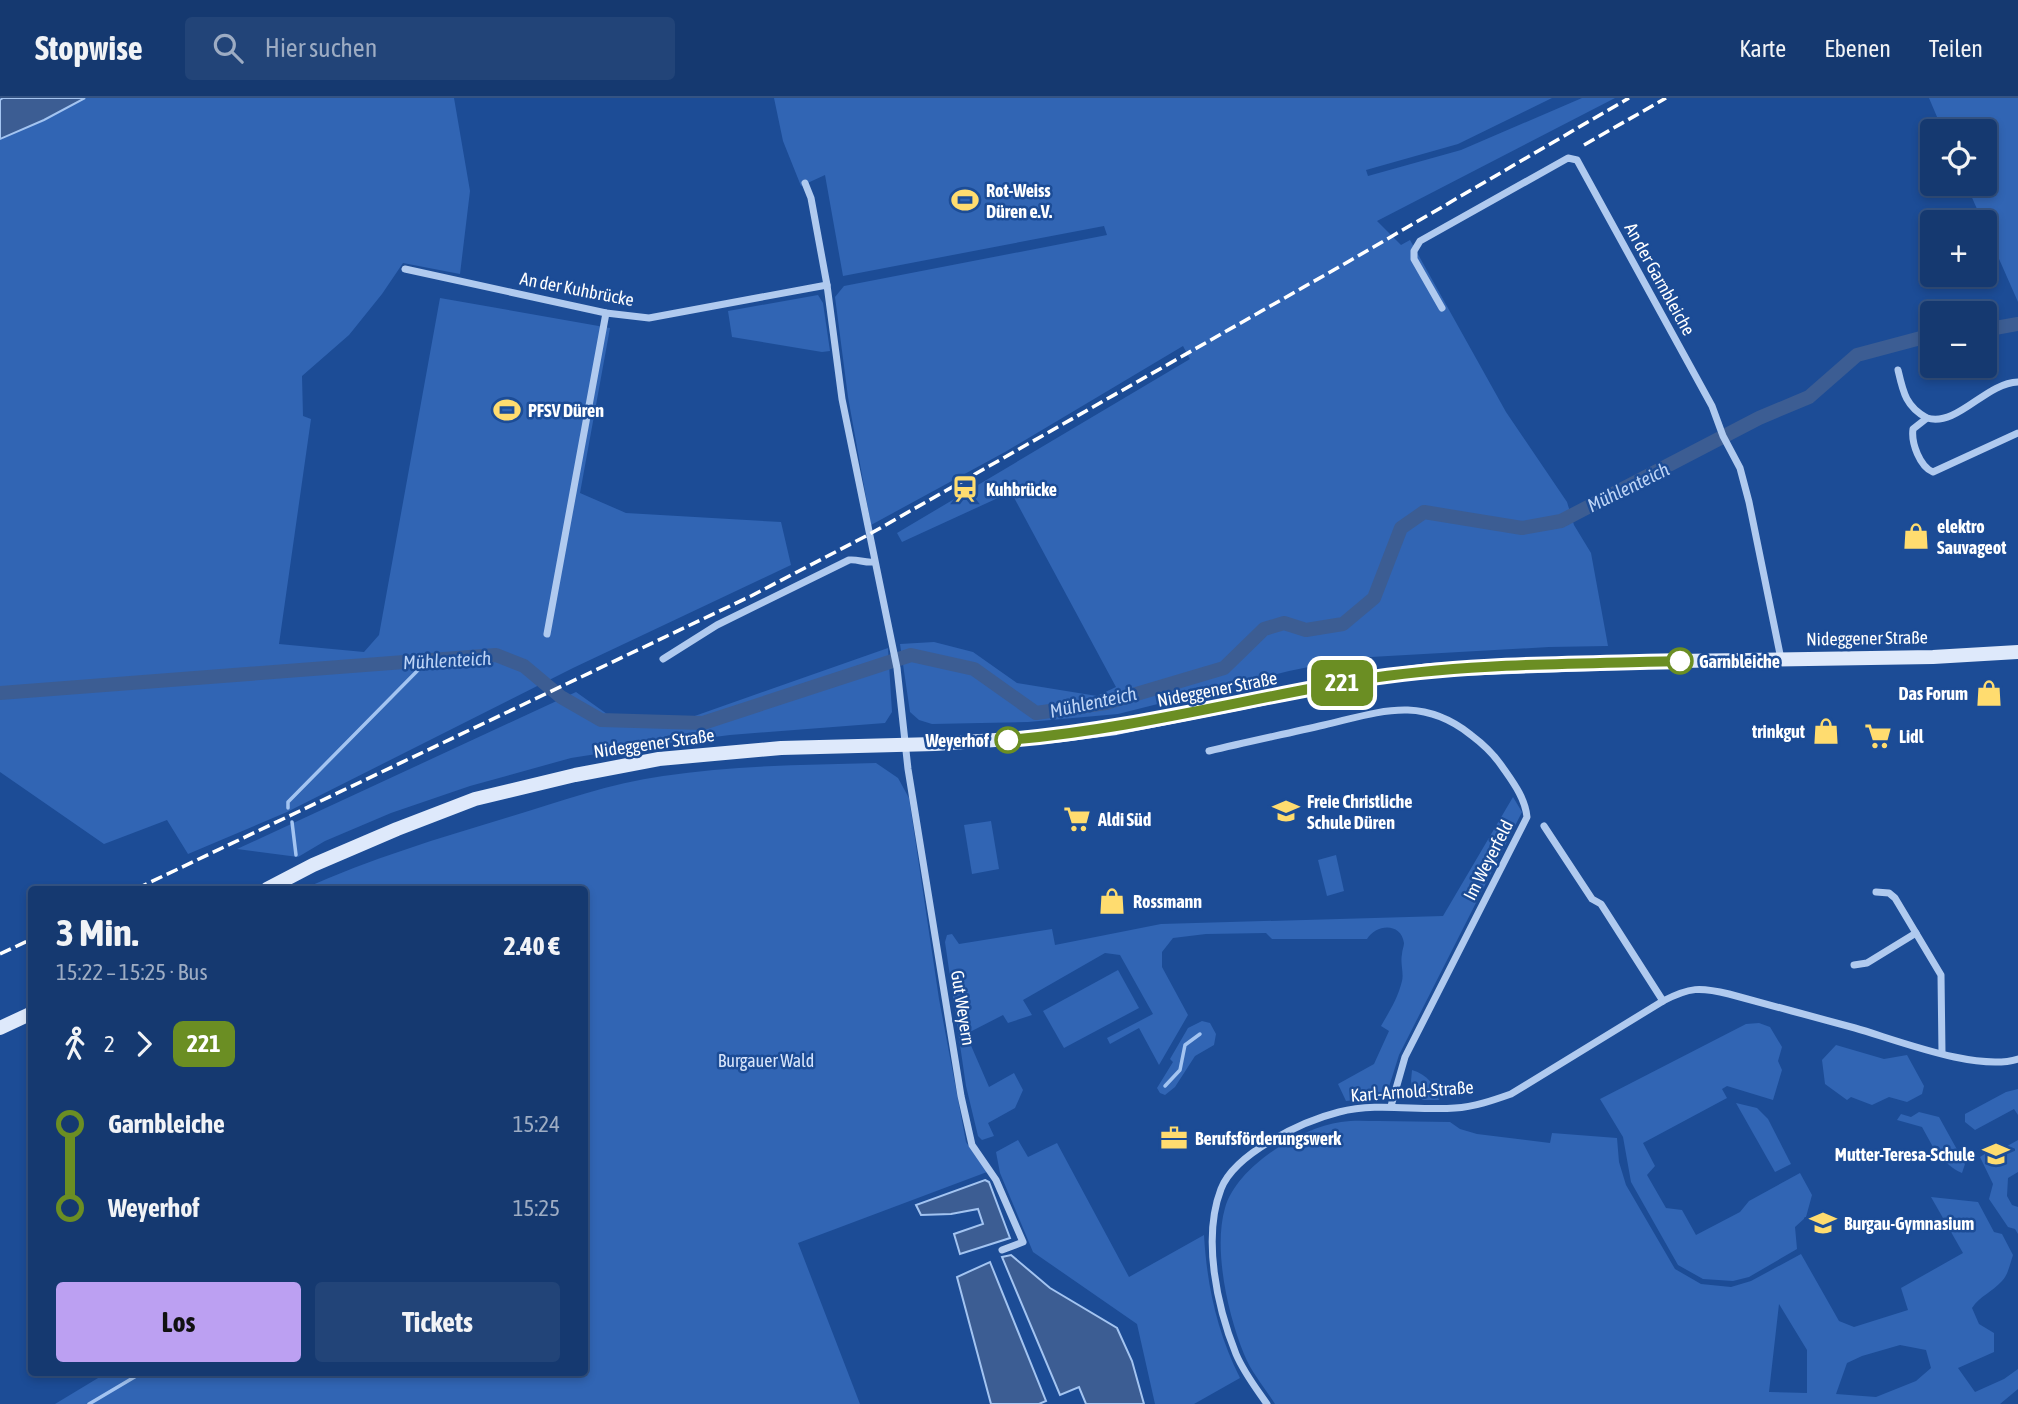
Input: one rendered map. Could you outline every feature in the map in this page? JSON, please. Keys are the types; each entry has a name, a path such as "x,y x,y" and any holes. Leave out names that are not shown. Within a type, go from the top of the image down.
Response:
{"main road":[{"name":"Nideggener Straße","path":"273,886 313,865 475,799 575,775 694,755 781,748 1008,740 1104,729 1356,680 1430,670 1933,657 2018,652"},
{"path":"0,1028 28,1015"}],"street":[{"name":"An der Garnbleiche","path":"1442,308 1414,259 1414,251 1420,241 1573,157 1577,160 1718,418 1727,445 1740,468 1781,659"},
{"path":"805,183 811,198 827,285 842,399 897,668 905,744"},
{"name":"An der Kuhbrücke","path":"405,269 606,313 649,318 827,285"},
{"path":"547,634 606,313"},
{"path":"1898,370 1905,398 1911,407 1935,420 1950,417 2001,385 2018,382"},
{"path":"1927,418 1913,429 1912,435 1924,467 1933,472 2018,433"},
{"path":"663,659 717,625 849,560 874,562"},
{"name":"Im Weyerfeld","path":"1209,751 1383,710 1421,710 1458,725 1492,751 1520,793 1527,817 1405,1057 1391,1106"},
{"name":"Gut Weyern","path":"905,744 951,1034 972,1145 996,1180 1023,1242 1002,1250"},
{"path":"1544,826 1592,899 1601,904 1663,1001"},
{"path":"1876,892 1889,893 1895,898 1941,975 1942,1054"},
{"path":"1854,965 1867,963 1916,933"},
{"name":"Karl-Arnold-Straße","path":"1267,1404 1246,1374 1237,1355 1214,1273 1213,1229 1222,1187 1235,1167 1251,1155 1313,1121 1339,1112 1391,1106 1455,1108 1511,1094 1663,1001 1682,991 1696,988 1708,989 1942,1054 1981,1062 2008,1062 2018,1059"}],"green space":[{"path":"85,98 454,98 470,191 460,274 403,263 349,335 302,376 303,416 311,419 279,644 364,652 379,635 440,298 610,328 580,493 626,513 781,522 791,565 573,668 287,812 188,854 167,820 104,844 0,772 0,139"},
{"path":"774,98 1552,98 1458,144 1366,170 1368,176 1461,150 1582,98 1615,98 1377,221 1401,245 1410,240 1506,412 1567,502 1574,525 1591,553 1608,646 1353,658 1289,671 1118,714 1028,722 932,724 919,720 910,712 900,644 934,642 973,652 1017,683 1097,696 1116,687 1011,492 902,542 897,533 1190,359 1183,346 1005,452 871,525 848,397 835,297 844,286 1107,235 1104,226 843,276 825,175 801,186 783,141"},
{"path":"1929,98 2018,98 2018,302 1997,254 1997,210 1977,210 1971,196 1997,196 1997,119 1938,119"},
{"path":"818,295 823,303 830,351 822,352 732,337 728,311"},
{"path":"888,648 892,712 885,723 730,735 571,758 470,786 391,813 325,841 298,857 237,849 576,692 607,714 689,718"},
{"name":"Burgauer Wald","path":"876,763 898,778 909,798 939,999 966,1142 987,1172 798,1243 860,1404 55,1404 101,1376 588,1376 588,886 310,886 431,841 624,783 663,776 769,766"},
{"path":"1513,797 1522,812 1399,1055 1388,1090 1374,1098 1346,1101 1338,1084 1374,1064 1389,1031 1381,1026 1396,999 1402,978 1404,943 1398,931 1382,928 1367,939 1272,939 1266,933 1206,934 1173,938 1162,952 1162,967 1188,1015 1159,1065 1139,1028 1110,1044 1107,1038 1153,1014 1120,955 1105,953 1023,1000 1032,1015 1008,1023 1003,1015 966,1034 989,1087 1014,1073 1023,1090 1015,1108 988,1123 994,1136 982,1140 978,1136 966,1086 945,942 947,935 952,934 959,944 1052,929 1055,945 1161,924 1443,916"},
{"path":"991,821 999,869 972,874 964,825"},
{"path":"1336,855 1344,891 1327,896 1318,860"},
{"path":"1118,970 1139,1008 1064,1048 1043,1011"},
{"path":"1202,1021 1210,1023 1216,1034 1214,1045 1195,1056 1175,1087 1165,1095 1160,1093 1157,1088 1173,1062 1170,1059 1188,1028"},
{"path":"1759,1023 1770,1027 1782,1047 1778,1061 1782,1070 1773,1100 1727,1086 1722,1089 1727,1098 1643,1143 1655,1166 1647,1175 1666,1208 1682,1210 1696,1235 1740,1212 1749,1201 1800,1173 1812,1195 1806,1217 1795,1227 1797,1249 1749,1277 1733,1281 1703,1279 1678,1265 1631,1182 1623,1137 1600,1099 1746,1024"},
{"path":"1836,1045 1884,1059 1907,1055 1924,1086 1922,1094 1907,1102 1889,1097 1872,1105 1851,1097 1847,1100 1825,1084 1822,1060"},
{"path":"1412,1070 1430,1081 1439,1100 1423,1100 1414,1094"},
{"path":"2018,1089 2018,1115 2014,1109 1975,1130 1965,1122 1965,1114 2006,1092"},
{"path":"1736,1103 1757,1108 1768,1119 1791,1164 1775,1172"},
{"path":"1919,1112 1939,1117 1965,1164 1962,1173 1939,1158 1922,1127 1897,1120 1901,1114 1911,1117"},
{"path":"1346,1121 1450,1122 1460,1129 1477,1134 1550,1143 1552,1133 1617,1138 1619,1162 1626,1185 1675,1269 1701,1284 1731,1287 1751,1281 1801,1254 1839,1321 1854,1327 1908,1310 1901,1288 1963,1253 1931,1197 1978,1202 1994,1232 2002,1234 2013,1255 2004,1279 1972,1308 1979,1324 1994,1333 1994,1352 1958,1368 1975,1392 2004,1379 2018,1369 2018,1389 2000,1404 1275,1404 1247,1361 1233,1321 1222,1262 1222,1224 1225,1208 1242,1178 1256,1164 1289,1141 1307,1132","holes":["1779,1304 1807,1350 1807,1393 1769,1392","1900,1345 1926,1350 1931,1368 1916,1381 1876,1397 1836,1394 1847,1363"]},
{"path":"1018,1140 1028,1157 1057,1143 1129,1277 1204,1235 1214,1308 1240,1378 1194,1404 1155,1404 1137,1324 1033,1252 1000,1173 996,1152"},
{"path":"2018,1140 2018,1172 2008,1178 2007,1196 2012,1205 2018,1207 2018,1234 2015,1229 2008,1227 1989,1199 1993,1184 1980,1157 1991,1150 1993,1154"}],"shaded area":[{"path":"85,98 0,139 0,100"},
{"path":"985,1180 989,1182 1010,1238 960,1254 954,1234 983,1224 978,1209 951,1214 921,1215 916,1205"},
{"path":"1011,1255 1050,1288 1117,1328 1132,1361 1144,1404 1086,1404 1079,1387 1060,1395 1002,1257"},
{"path":"990,1262 1046,1401 1039,1404 991,1404 957,1277"}],"waterway":[{"name":"Mühlenteich","path":"1997,328 2018,324"},
{"name":"Mühlenteich","path":"0,693 496,655 524,666 561,697 601,720 703,723 911,655 974,669 1036,713 1106,703 1224,668 1264,629 1284,623 1306,630 1343,624 1374,598 1401,528 1424,512 1522,528 1561,521 1759,418 1809,397 1857,355 1920,338"},
{"path":"288,808 288,802 428,660"},
{"path":"292,822 296,855"},
{"path":"1165,1086 1180,1070 1185,1045 1200,1034"},
{"path":"89,1404 136,1376"}],"railway":[{"path":"142,886 751,596 868,535 1346,263 1629,98"},
{"path":"1584,145 1666,98"},
{"path":"0,954 28,941"}],"bus line":[{"name":"221","path":"1008,740 1116,728 1356,680 1430,670 1680,661"}],"place":[{"name":"Rot-Weiss Düren e.V.","path":"965,200"},
{"name":"PFSV Düren","path":"507,410"},
{"name":"Kuhbrücke","path":"965,489"},
{"name":"elektro Sauvageot","path":"1916,536"},
{"name":"Garnbleiche","path":"1680,661"},
{"name":"Das Forum","path":"1989,693"},
{"name":"trinkgut","path":"1826,731"},
{"name":"Lidl","path":"1878,736"},
{"name":"Weyerhof","path":"1008,740"},
{"name":"Freie Christliche Schule Düren","path":"1286,811"},
{"name":"Aldi Süd","path":"1077,819"},
{"name":"Rossmann","path":"1112,901"},
{"name":"Berufsförderungswerk","path":"1174,1138"},
{"name":"Mutter-Teresa-Schule","path":"1996,1154"},
{"name":"Burgau-Gymnasium","path":"1823,1223"}]}
